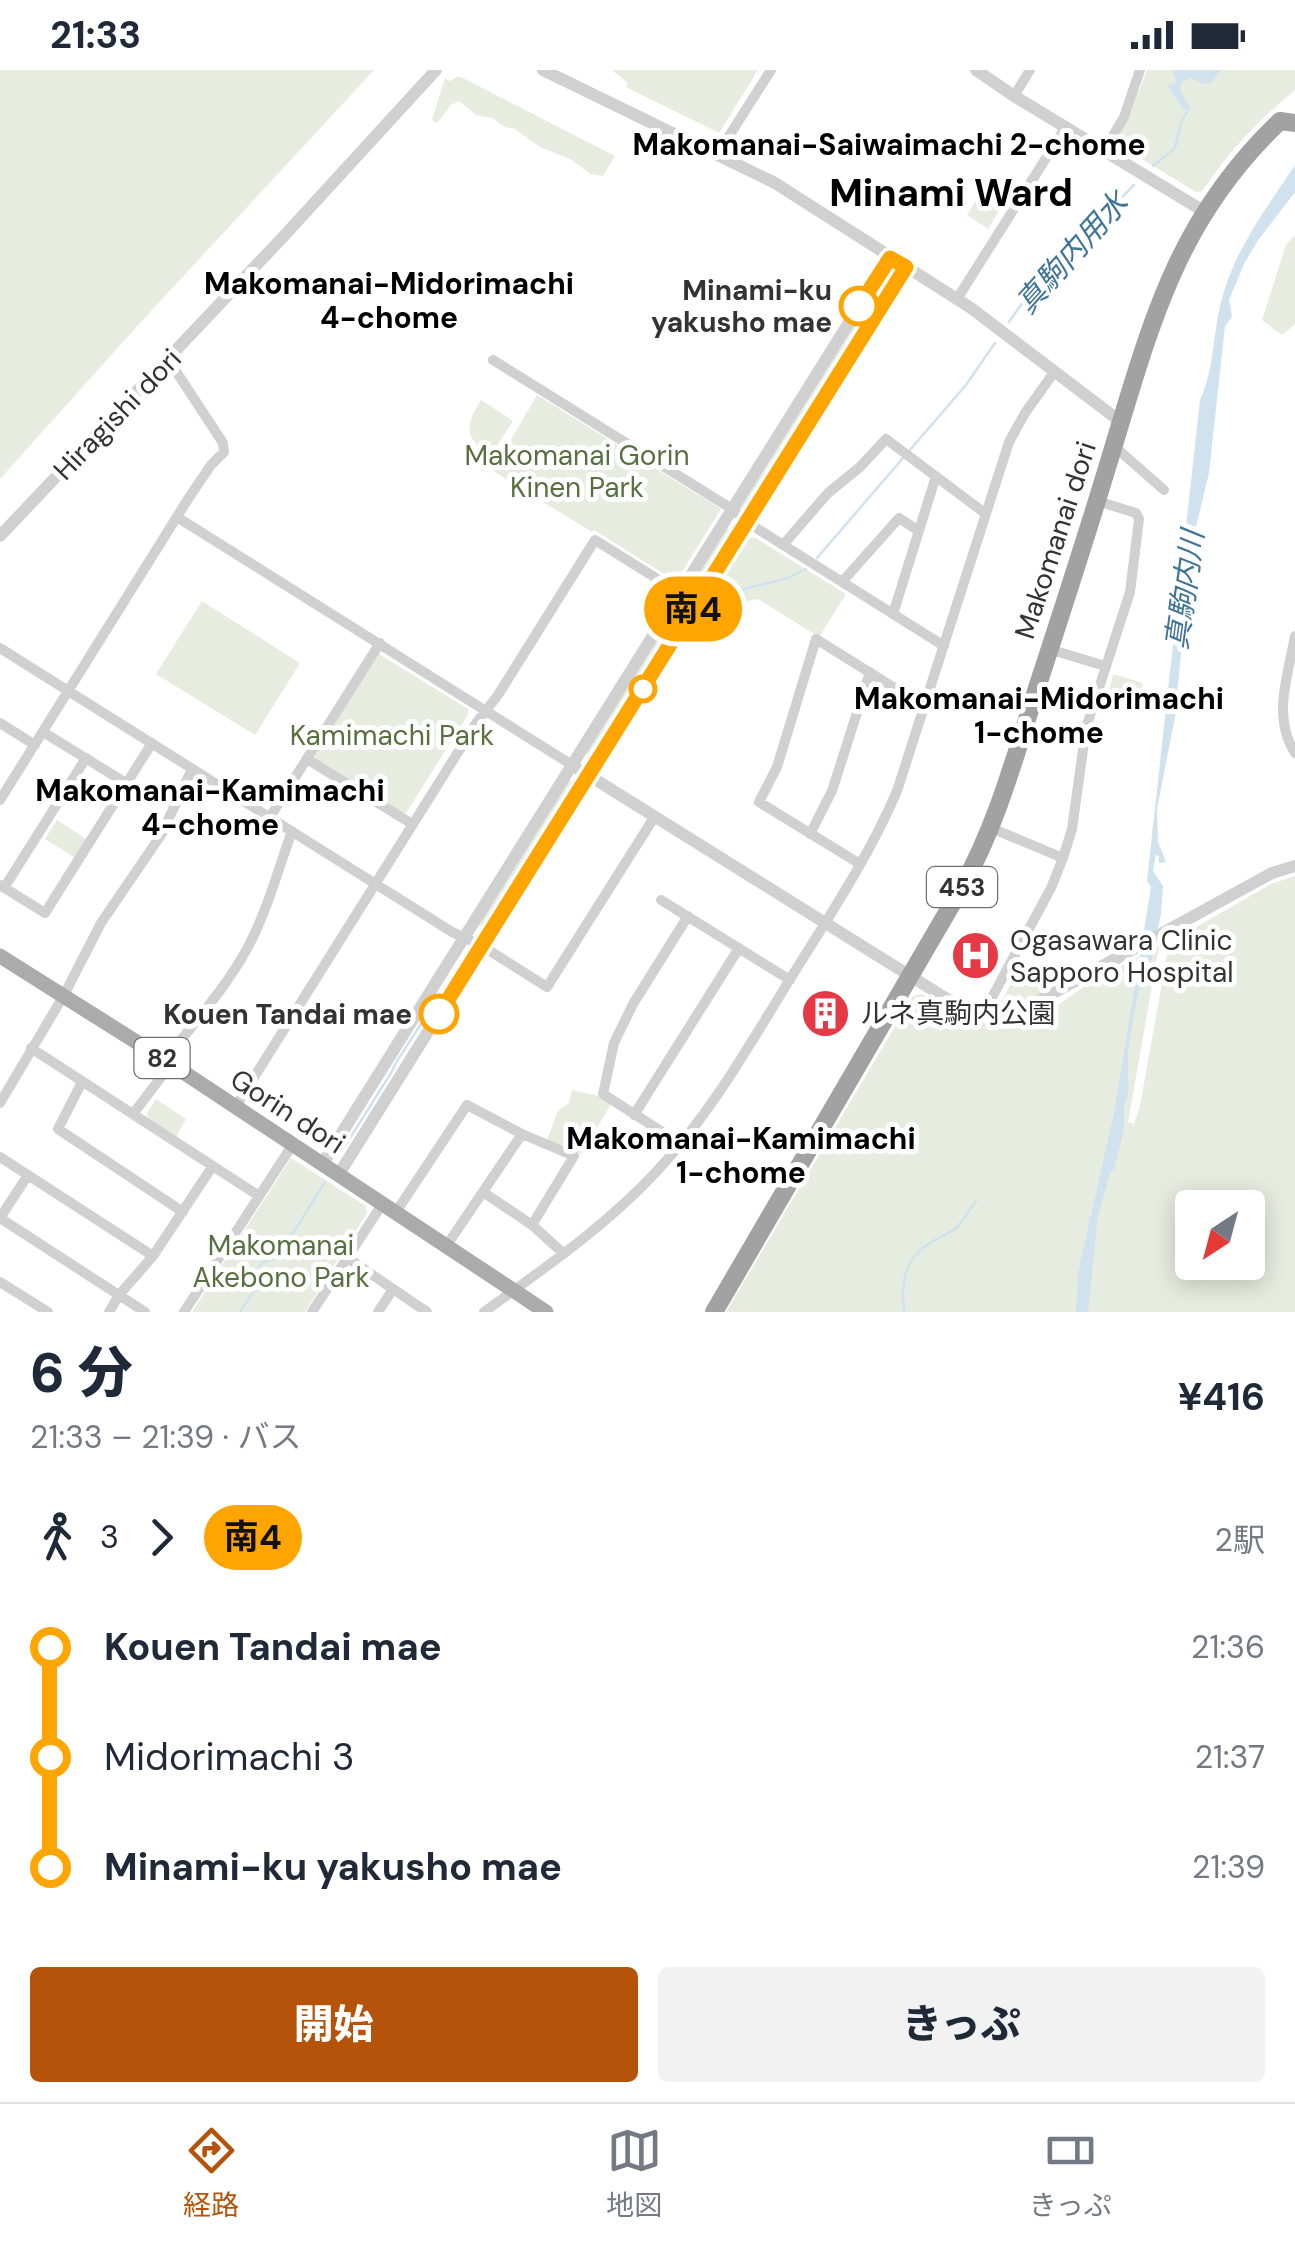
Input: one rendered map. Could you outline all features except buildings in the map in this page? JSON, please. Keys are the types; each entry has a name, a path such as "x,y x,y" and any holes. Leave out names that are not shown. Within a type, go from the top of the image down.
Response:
{"highway":[{"name":"Makomanai dori","path":"714,1312 977,860 991,828 1161,297 1204,212 1235,170 1290,118"}],"main road":[{"name":"Gorin dori","path":"0,956 236,1106 546,1312"}],"street":[{"name":"Hiragishi dori","path":"0,536 436,70"},
{"path":"718,156 771,70"},
{"path":"976,70 1204,212"},
{"path":"1014,96 1030,70"},
{"path":"1104,151 1124,118 1140,70"},
{"path":"554,72 775,184 957,299 1121,422"},
{"path":"957,299 1065,128"},
{"path":"323,1164 890,258"},
{"path":"339,1174 906,267"},
{"path":"0,800 224,447 168,359"},
{"path":"493,360 944,646"},
{"path":"484,1312 584,1237 681,1144 724,1086 825,923 879,832 897,791 1015,429 1055,372"},
{"path":"783,545 828,493 886,439 986,514"},
{"path":"1114,446 1164,490"},
{"path":"893,614 936,476"},
{"path":"983,1014 1051,888 1063,858 1072,829 1086,728 1130,592 1139,519 1136,514 1097,501"},
{"path":"177,517 966,1010 1005,1014 1026,1008 1272,873 1295,866"},
{"path":"842,582 899,518 919,531"},
{"path":"236,1106 595,540 680,592"},
{"path":"1295,636 1282,712 1286,736 1295,753"},
{"path":"860,864 758,802 777,767 816,639 925,707"},
{"path":"270,817 380,643"},
{"path":"0,648 464,939 548,987 654,816"},
{"path":"1049,650 1105,666"},
{"path":"810,834 832,792 870,672"},
{"path":"0,723 34,745"},
{"path":"44,732 126,784"},
{"path":"86,758 2,886 45,913 152,743"},
{"path":"307,759 412,824"},
{"path":"0,1103 101,923 161,835 192,770"},
{"path":"991,828 1063,858"},
{"path":"133,1114 247,948 292,831"},
{"path":"662,900 790,980"},
{"path":"681,1144 603,1094 611,1052 632,1004 688,916"},
{"path":"634,1115 739,948"},
{"path":"31,1048 259,1196"},
{"path":"82,1082 58,1130 183,1212"},
{"path":"312,1312 346,1257 468,1105 574,1156 532,1224"},
{"path":"446,1246 522,1134"},
{"path":"184,1312 293,1144"},
{"path":"0,1157 154,1256"},
{"path":"109,1312 154,1256 212,1167"},
{"path":"28,1175 0,1218 146,1312"},
{"path":"484,1192 532,1224 562,1252"},
{"path":"346,1257 428,1312"},
{"path":"0,1282 48,1312"},
{"path":"378,1312 393,1288"}],"green space":[{"path":"0,70 374,70 0,479"},
{"path":"612,70 758,70 719,133 626,87 628,83"},
{"path":"1147,70 1295,70 1295,90 1245,137 1202,191 1196,192 1114,142 1128,119"},
{"path":"459,76 615,156 603,176 591,174 570,159 540,147 515,129 476,115 459,101 437,123 432,120 445,79 450,81"},
{"path":"992,175 1013,188 988,229 967,215"},
{"path":"1295,235 1295,324 1282,335 1262,320 1286,245"},
{"path":"886,273 893,277 746,512 741,510 740,506"},
{"name":"Makomanai Gorin Kinen Park","path":"537,395 721,509 678,578 672,579 493,471"},
{"path":"481,400 513,421 491,455 471,437 470,424"},
{"path":"725,527 735,533 594,758 585,752"},
{"path":"754,537 846,594 819,637 758,599 706,606 748,538"},
{"path":"202,601 300,663 255,735 156,674"},
{"name":"Kamimachi Park","path":"379,654 468,709 468,715 406,813 316,760 315,755"},
{"path":"1113,674 1143,683 1139,705 1108,696"},
{"path":"569,780 575,784 571,794 489,926 480,926 478,923"},
{"path":"57,820 89,841 77,859 45,839"},
{"path":"1295,876 1295,1312 726,1312 913,996 922,994 968,1021 1014,1021 1055,1007 1092,981 1159,946 1128,1122 1134,1124 1172,941 1271,884"},
{"path":"1020,966 1056,984 1022,1002 1000,1004"},
{"path":"572,1090 599,1096 611,1104 581,1154 547,1140 558,1111 569,1103"},
{"path":"156,1099 186,1119 175,1139 148,1120 147,1113"},
{"name":"Makomanai Akebono Park","path":"291,1158 366,1206 367,1213 305,1312 192,1312"}],"water":[{"path":"1175,70 1221,70 1211,83 1190,78 1181,83 1180,90 1189,108 1184,110 1168,87 1175,84"},
{"name":"真駒内川","path":"1295,165 1295,192 1259,239 1229,300 1232,317 1225,326 1209,473 1191,547 1196,554 1186,635 1157,809 1158,842 1166,862 1159,863 1156,854 1153,871 1163,886 1161,914 1148,976 1141,982 1134,1013 1124,1128 1098,1215 1088,1312 1076,1312 1078,1273 1115,1108 1151,887 1147,881 1200,400 1208,377 1221,302 1234,265"}],"waterway":[{"name":"真駒内用水","path":"1153,166 1175,148 1187,105"},
{"name":"真駒内用水","path":"1009,322 1034,286 1134,185"},
{"name":"真駒内用水","path":"909,451 966,385 995,343"},
{"name":"真駒内用水","path":"817,558 903,458"},
{"name":"真駒内用水","path":"713,597 788,578 806,569"},
{"name":"真駒内用水","path":"654,652 683,607"},
{"name":"真駒内用水","path":"586,762 622,704"},
{"name":"真駒内用水","path":"483,925 572,783"},
{"name":"真駒内用水","path":"345,1146 462,961"},
{"name":"真駒内用水","path":"240,1312 260,1282 262,1263 278,1257 325,1182"},
{"path":"904,1312 904,1282 909,1264 921,1249 957,1227 976,1201"}],"bus line":[{"name":"南4","path":"439,1014 906,267 890,258 859,306"}],"place":[{"name":"Minami-ku yakusho mae","path":"859,306"},
{"name":"Ogasawara Clinic Sapporo Hospital","path":"975,956"},
{"name":"ルネ真駒内公園","path":"825,1013"},
{"name":"Kouen Tandai mae","path":"439,1014"}],"district":[{"name":"Makomanai-Saiwaimachi 2-chome","path":"889,145"},
{"name":"Minami Ward","path":"951,193"},
{"name":"Makomanai-Midorimachi 4-chome","path":"389,301"},
{"name":"Makomanai-Midorimachi 1-chome","path":"1039,716"},
{"name":"Makomanai-Kamimachi 4-chome","path":"210,808"},
{"name":"Makomanai-Kamimachi 1-chome","path":"741,1156"}]}
